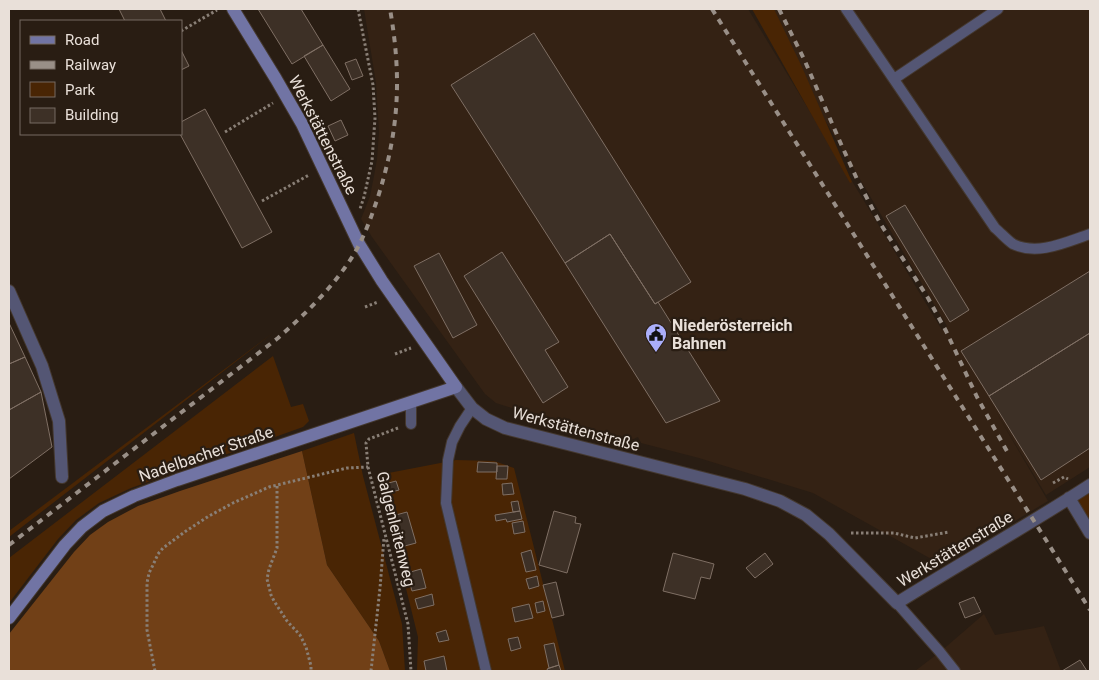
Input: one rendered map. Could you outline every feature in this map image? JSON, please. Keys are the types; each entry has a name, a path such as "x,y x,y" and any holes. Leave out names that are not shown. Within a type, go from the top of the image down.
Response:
{"street":[{"name":"Werkstättenstraße","path":"233,9 302,124 359,244 382,282 456,388 472,408 486,419 505,428 745,489 780,501 806,515 830,534 897,603 1090,486"},
{"path":"9,291 42,366 60,421 62,477"},
{"name":"Nadelbacher Straße","path":"9,618 65,545 82,527 103,511 134,496 177,480 456,388"},
{"path":"1069,498 1090,533"}],"lane":[{"path":"846,9 995,228 1012,243 1031,250 1056,246 1090,234"},
{"path":"894,79 998,9"},
{"path":"411,403 411,424"},
{"path":"472,408 452,442 448,460 446,503 486,671"},
{"path":"897,603 954,671"}],"path":[{"path":"182,30 220,9"},
{"path":"349,223 358,213 364,197 372,161 375,126 373,85 358,9"},
{"path":"225,132 286,96"},
{"path":"262,201 323,167"},
{"name":"Galgenleitenweg","path":"411,424 369,439 366,443 368,467 408,624 411,671"},
{"path":"155,671 147,630 146,583 158,554 163,548 186,530 209,516 269,487 347,468 368,467"},
{"path":"1053,483 1064,477"},
{"path":"277,486 276,548 268,578 271,595 287,621 306,646 311,671"},
{"path":"830,534 894,533 915,538 949,532"},
{"path":"371,671 385,534"}],"shaded area":[{"path":"364,9 748,9 942,330 947,326 759,9 1090,9 1090,467 1046,495 996,412 1048,501 942,565 813,493 699,458 641,443 638,437 631,440 550,420 496,403 485,394 361,219 370,196 377,159 379,132 376,83"},
{"path":"302,451 327,565 379,641 390,671 9,671 9,634 74,552 90,535 108,522 138,506"},
{"path":"984,614 995,635 1044,626 1061,671 915,671"}],"green space":[{"path":"752,9 774,9 802,67 852,182 850,183"},
{"path":"274,332 9,537 9,531"},
{"path":"273,356 291,407 303,404 309,421 303,427 131,488 99,503 76,520 58,539 9,603 9,558"},
{"path":"354,433 363,476 402,624 405,671 390,671 379,641 327,565 302,451"},
{"path":"456,460 494,461 514,468 565,671 417,671 418,637 378,475"},
{"path":"1090,485 1090,533 1069,498"}],"building":[{"path":"119,9 160,9 166,20 124,20"},
{"path":"258,9 301,9 323,45 292,64"},
{"path":"534,33 691,282 655,304 610,234 565,263 451,85"},
{"path":"323,45 350,89 331,101 304,56"},
{"path":"182,52 189,66 182,70"},
{"path":"356,59 363,76 352,80 345,63"},
{"path":"205,109 272,232 242,248 181,135 182,121"},
{"path":"341,120 348,135 335,141 328,126"},
{"path":"905,205 969,310 950,322 886,216"},
{"name":"Niederösterreich Bahnen","path":"610,234 655,304 658,302 720,401 666,423 565,263"},
{"path":"502,252 559,342 545,350 568,387 543,403 464,276"},
{"path":"439,253 477,325 453,338 414,266"},
{"path":"1090,271 1090,333 989,396 961,351"},
{"path":"9,323 25,357 9,364"},
{"path":"1090,333 1090,448 1041,480 989,396"},
{"path":"25,357 41,392 9,410 9,364"},
{"path":"41,392 52,447 9,479 9,410"},
{"path":"478,462 497,463 497,472 477,472"},
{"path":"497,466 508,466 507,479 496,479"},
{"path":"396,481 399,490 388,493 385,484"},
{"path":"512,483 514,494 503,495 502,484"},
{"path":"518,501 520,511 513,512 511,502"},
{"path":"520,511 522,519 507,522 506,519 496,521 495,515"},
{"path":"554,511 576,517 575,523 581,524 567,573 539,565"},
{"path":"407,512 416,543 401,547 392,516"},
{"path":"523,521 525,532 514,534 512,523"},
{"path":"531,550 536,570 526,572 521,553"},
{"path":"673,553 714,564 710,579 701,577 695,599 663,591"},
{"path":"765,553 773,564 755,578 746,568"},
{"path":"421,569 426,588 412,591 407,573"},
{"path":"537,576 539,586 529,589 526,579"},
{"path":"556,582 564,615 552,618 543,585"},
{"path":"432,594 434,605 418,609 415,599"},
{"path":"974,597 981,612 965,618 959,603"},
{"path":"543,601 545,611 537,613 535,603"},
{"path":"529,604 533,618 515,622 512,608"},
{"path":"446,630 449,640 439,642 436,633"},
{"path":"518,637 521,648 511,651 508,639"},
{"path":"554,643 559,665 549,668 544,645"},
{"path":"444,656 447,671 426,671 424,661"},
{"path":"1080,660 1087,671 1062,671"},
{"path":"559,665 561,671 548,671 547,669"}],"railway":[{"path":"9,545 278,338 314,304 346,266 361,242 378,197 385,173 394,126 397,81 394,34 390,9"},
{"path":"712,9 1090,610"},
{"path":"779,9 804,59 857,179 880,223 928,298 977,397 1009,455"}],"place":[{"name":"Niederösterreich Bahnen","path":"656,353"}]}
